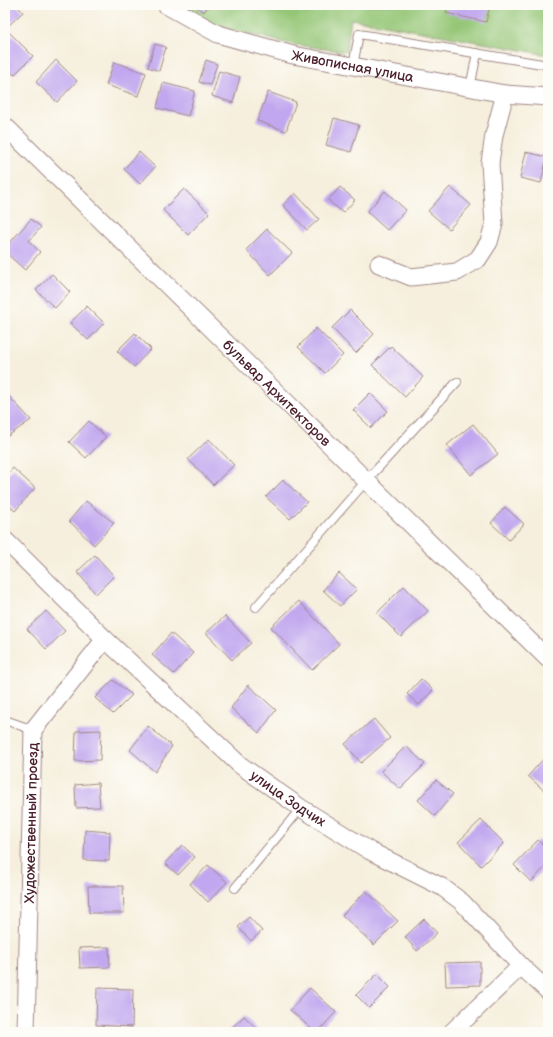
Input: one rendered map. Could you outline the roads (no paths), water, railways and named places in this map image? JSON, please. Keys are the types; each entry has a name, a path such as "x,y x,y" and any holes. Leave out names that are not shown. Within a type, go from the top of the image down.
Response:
{"street":[{"name":"Живописная улица","path":"166,5 218,34 293,55 505,94 548,97"},
{"path":"379,264 411,277 457,272 478,258 489,242 494,224 490,162 494,135 505,94"},
{"name":"бульвар Архитекторов","path":"5,126 548,659"},
{"name":"улица Зодчих","path":"5,540 105,639 240,765 301,808 370,851 447,891 462,902 521,966 548,992"},
{"name":"Художественный проезд","path":"26,1032 33,730 105,639"},
{"path":"452,1032 521,966"}],"lane":[{"path":"353,66 359,34 548,65"},
{"path":"470,88 477,53"},
{"path":"256,607 366,481 457,382"},
{"path":"5,720 33,730"},
{"path":"235,888 301,808"}]}
